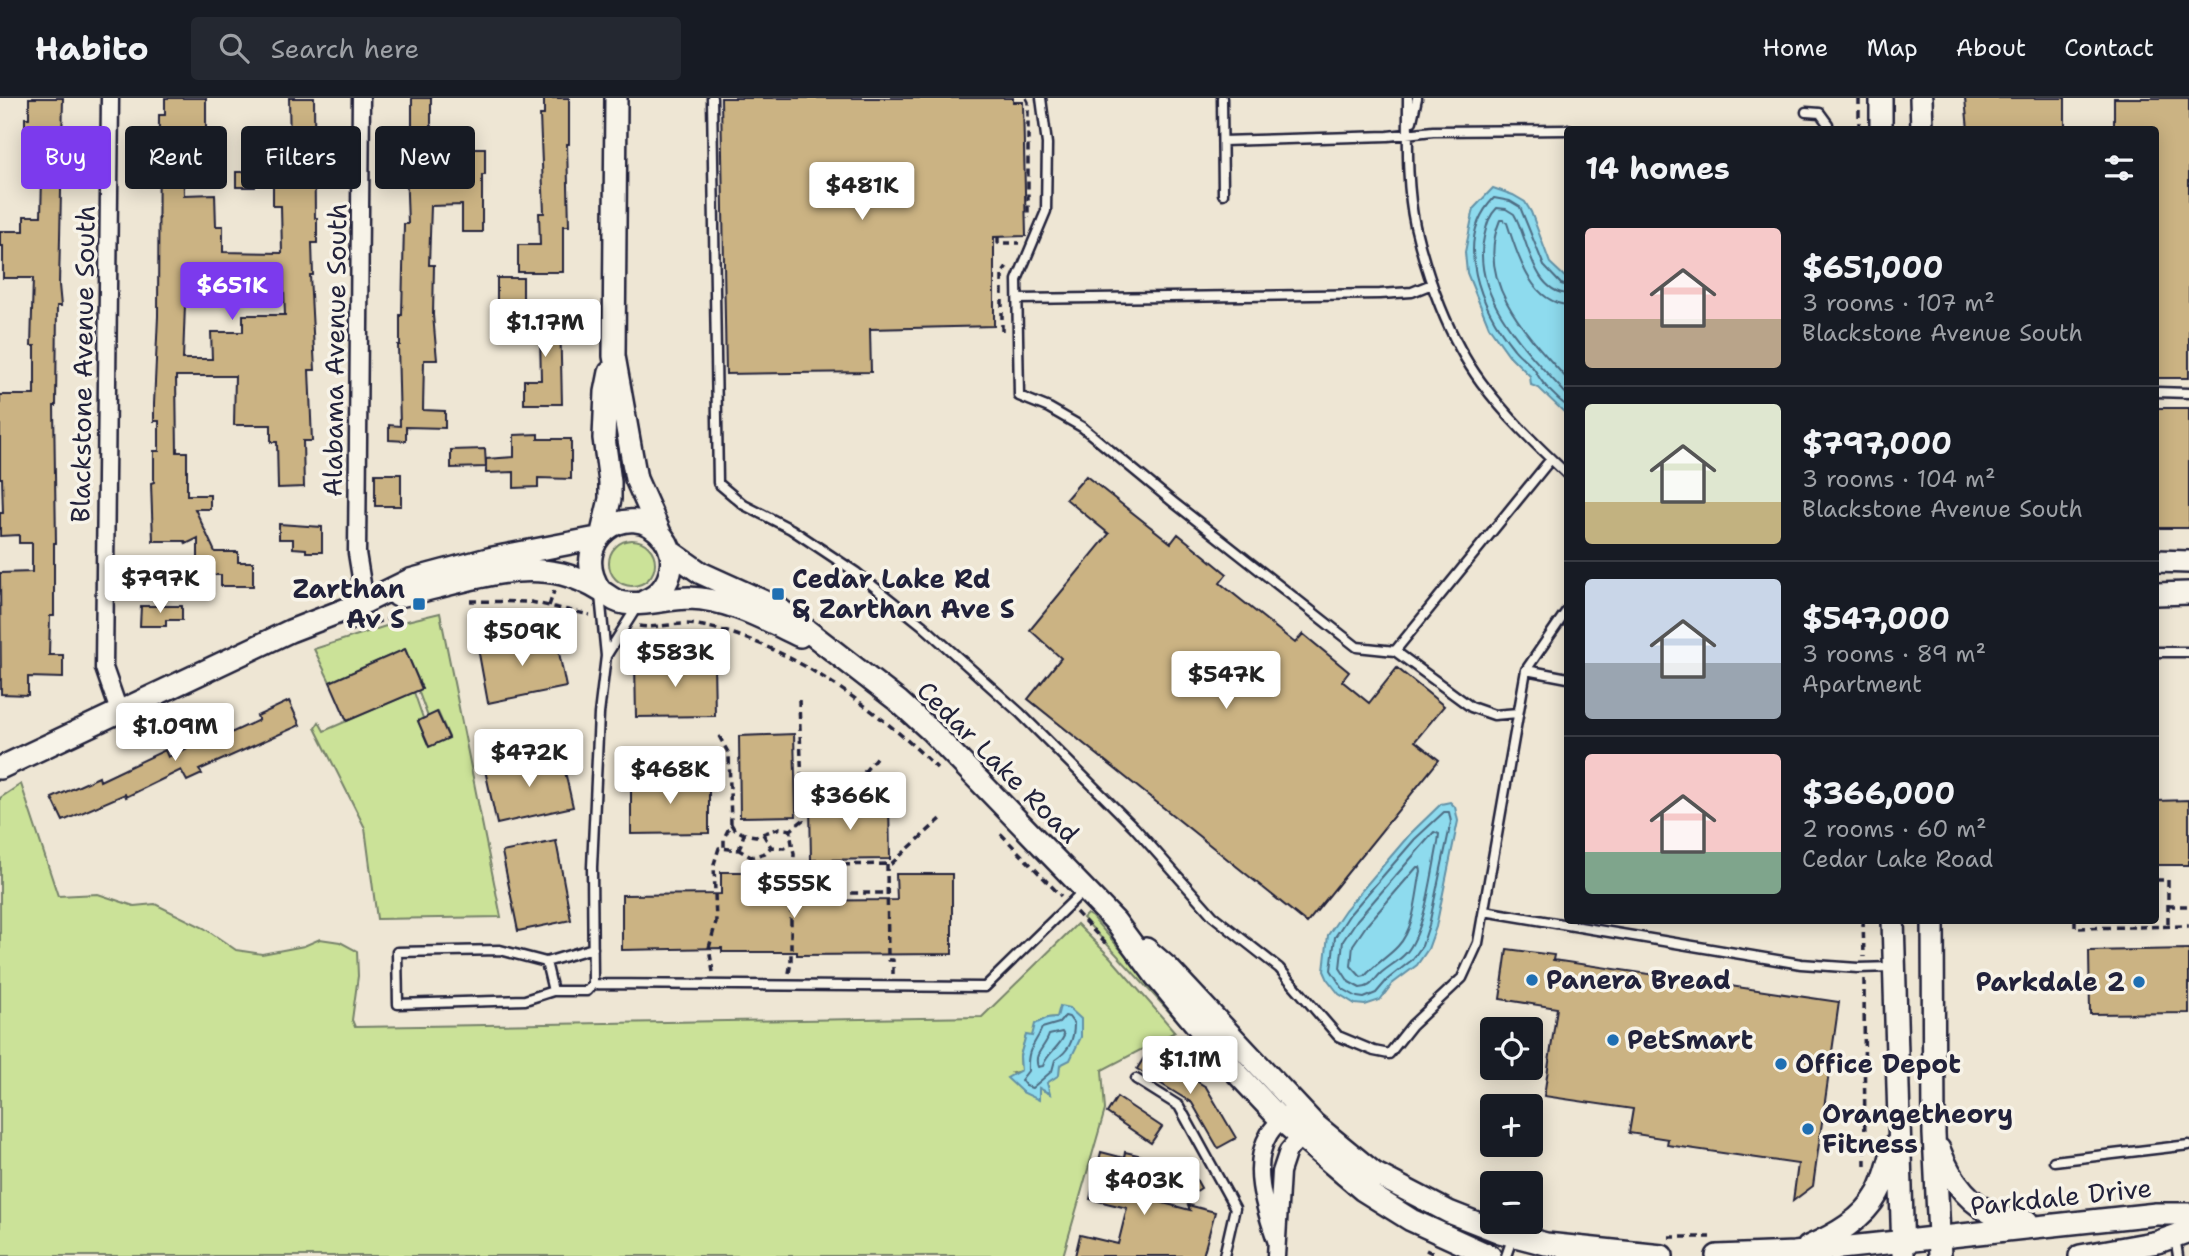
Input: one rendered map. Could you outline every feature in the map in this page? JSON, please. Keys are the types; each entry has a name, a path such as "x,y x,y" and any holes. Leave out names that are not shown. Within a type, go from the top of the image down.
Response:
{"street":[{"name":"Blackstone Avenue South","path":"110,98 104,668 119,711"},
{"name":"Alabama Avenue South","path":"361,98 357,554 365,602"},
{"path":"616,98 614,356 636,479 672,562 666,583 650,599 639,603"},
{"path":"1881,98 1881,126"},
{"path":"1921,98 1922,126"},
{"path":"600,590 590,567 591,552 610,499 604,438 606,392 614,356"},
{"name":"Cedar Lake Road","path":"0,768 290,631 365,602 410,580 460,565 599,535 616,524 632,521 648,525 701,573 778,608 882,688 930,730 1115,921 1166,989 1234,1070 1281,1120 1306,1130 1374,1173 1478,1225 1509,1246 1571,1252 1664,1246"},
{"path":"2159,562 2189,562"},
{"name":"Cedar Lake Road","path":"365,602 509,572 561,574 600,590 618,602 639,603 690,598 734,606 833,652"},
{"path":"2159,594 2189,593"},
{"name":"Cedar Lake Road","path":"1115,921 1168,968 1296,1104 1306,1130 1363,1190 1411,1220 1490,1256"},
{"path":"1893,924 1903,1249"},
{"path":"1717,1247 1794,1253 1940,1247 1934,1134 1933,924"},
{"path":"1276,1248 1260,1183 1262,1156 1269,1135 1296,1104"},
{"path":"1276,1248 1281,1172 1288,1151 1306,1130"},
{"path":"1794,1253 1845,1228 1865,1210 1878,1193 1898,1132"},
{"path":"1934,1134 1947,1170 1972,1199 2000,1217 2057,1226"},
{"name":"Parkdale Drive","path":"1940,1247 2057,1226 2156,1214 2189,1214"},
{"name":"Parkdale Drive","path":"2080,1256 2158,1242 2180,1241"}],"lane":[{"path":"712,98 718,483 744,505 791,530 857,573 922,625 1020,713 1134,827 1213,916 1279,968 1339,1036 1374,1051 1389,1054 1412,1025 1462,978 1478,943 1526,670 1564,615"},
{"path":"1041,98 1047,144 1046,211 1017,280 1019,396 1049,408 1082,427 1357,647 1395,651 1471,707 1494,715 1518,713"},
{"path":"1222,98 1223,194"},
{"path":"1408,98 1415,224 1432,284 1463,355 1480,382 1509,417 1564,471"},
{"path":"1408,134 1418,98"},
{"path":"1806,112 1820,113 1828,126"},
{"path":"1223,141 1433,131 1564,130"},
{"path":"1018,299 1380,294 1412,292 1432,284"},
{"path":"2159,392 2189,393"},
{"path":"1395,651 1551,460"},
{"path":"593,947 546,962 500,950 397,952 398,1004 526,1000 554,991 587,991 593,984 593,947 592,867 599,714 606,656 600,590"},
{"path":"606,656 639,603"},
{"path":"2159,652 2189,652"},
{"path":"1526,670 1564,677"},
{"path":"593,984 985,987 1085,888"},
{"path":"1484,911 1801,964 1858,968 1894,967"},
{"path":"546,962 554,991"},
{"path":"1136,1079 1179,1106 1235,1208 1224,1256"},
{"path":"2054,1161 2189,1145"}],"path":[{"path":"1026,98 1028,221"},
{"path":"1858,98 1859,126"},
{"path":"998,237 998,243 1025,243"},
{"path":"1008,237 1008,243"},
{"path":"549,606 556,585"},
{"path":"464,602 531,602 595,616"},
{"path":"340,633 406,614"},
{"path":"635,626 688,623 720,629 764,646 836,685 900,732 939,770"},
{"path":"791,830 803,820 799,700"},
{"path":"719,736 729,754 731,824 724,838 724,848"},
{"path":"802,797 838,797 858,780 878,755"},
{"path":"831,865 891,864 942,818"},
{"path":"731,824 734,829 744,834 763,834 780,828 791,830"},
{"path":"993,826 1059,894"},
{"path":"791,830 791,874 793,884 801,893"},
{"path":"738,850 744,834"},
{"path":"763,834 771,847"},
{"path":"712,985 713,964 709,948 716,922 714,864 719,848 738,850 751,857 765,853 771,847 784,848 792,844"},
{"path":"887,864 888,960 893,960 893,986"},
{"path":"2159,880 2168,880 2168,927"},
{"path":"790,985 791,904 801,893 887,893"},
{"path":"2168,906 2189,906"},
{"path":"1863,924 1863,946"},
{"path":"2075,924 2075,928 2189,926"},
{"path":"1863,1180 1864,985"},
{"path":"1664,1246 1717,1247"}],"green space":[{"path":"632,540 648,547 655,563 648,579 632,586 616,579 609,563 616,547"},
{"path":"440,613 501,917 377,919 365,828 315,728 319,722 324,731 414,692 423,718 418,721 429,746 449,737 438,712 428,717 418,690 422,688 405,649 330,682 314,649 386,626"},
{"path":"21,784 58,896 98,894 134,906 155,904 204,928 236,950 262,954 304,946 320,939 340,942 357,951 358,976 352,1020 355,1027 982,1017 1077,924 1110,957 1175,1032 1102,1070 1105,1110 1063,1256 0,1256 0,798","holes":["1057,1017 1047,1083 1049,1093 1039,1088 1039,1099 1012,1073 1021,1071 1020,1056 1026,1036 1032,1036 1047,1018"]},
{"path":"1087,914 1188,1026 1184,1028 1083,918"}],"water":[{"path":"1493,188 1525,202 1550,263 1564,276 1564,412 1539,388 1531,385 1530,376 1509,355 1489,327 1467,273 1465,252 1474,208"},
{"path":"1450,802 1455,807 1458,821 1436,927 1428,949 1417,965 1392,984 1380,1000 1365,1005 1355,1004 1339,994 1324,971 1328,935 1345,910 1410,834 1441,804"},
{"path":"1060,1006 1069,1008 1081,1019 1081,1037 1070,1060 1060,1065 1059,1075 1047,1083 1050,1094 1039,1088 1039,1100 1022,1092 1007,1078 1021,1070 1020,1056 1026,1035 1032,1036 1035,1024 1057,1017"}],"building":[{"path":"29,98 63,98 62,126 25,126 25,118 29,118"},
{"path":"165,98 206,98 206,126 159,126 159,115 165,115"},
{"path":"289,98 314,98 314,126 290,126"},
{"path":"412,98 431,98 431,126 412,126"},
{"path":"544,98 569,98 569,226 563,226 563,272 518,272 518,245 540,245 539,213 544,213 540,115 544,115"},
{"path":"721,98 1013,98 1013,102 1023,102 1026,236 994,237 994,326 870,329 871,372 726,374"},
{"path":"1965,98 2065,98 2065,126 1968,126"},
{"path":"2114,98 2189,98 2189,378 2159,378 2159,126 2114,126"},
{"path":"475,148 485,148 482,232 462,232 462,205 431,206 429,265 434,265 433,315 437,360 424,360 423,410 445,411 445,428 406,427 406,441 389,440 389,425 400,426 398,345 402,315 404,224 408,224 407,189 475,189"},
{"path":"236,172 241,172 241,187 236,187"},
{"path":"42,189 61,189 61,306 57,306 54,406 56,543 54,616 50,616 49,655 63,655 63,678 28,677 28,695 1,694 0,573 32,572 32,543 19,543 19,535 0,536 0,513 3,513 0,478 0,395 34,395 35,346 31,346 33,278 3,278 0,231 24,231 24,216 41,216"},
{"path":"159,189 184,189 184,195 215,194 216,226 223,226 223,252 282,253 281,206 273,206 273,189 315,189 317,243 312,243 313,275 310,275 315,370 309,370 312,441 303,441 304,487 278,488 277,442 271,442 271,425 234,425 235,376 176,376 177,452 187,452 187,495 210,495 210,509 195,509 215,552 238,552 238,562 253,562 253,586 221,586 221,575 198,575 198,538 186,544 185,541 153,541 151,483 154,482 154,451 159,451 159,421 154,421","holes":["226,266 283,267 285,315 243,315 243,332 211,332 212,359 183,359 186,278 226,278"]},
{"path":"497,278 523,278 523,304 497,304"},
{"path":"521,314 560,314 562,404 524,404 524,380 541,380 540,338 521,338"},
{"path":"2159,408 2189,408 2189,528 2159,528"},
{"path":"538,434 538,439 571,439 571,479 538,478 538,487 514,488 514,472 486,473 486,459 514,457 514,435"},
{"path":"485,449 486,467 451,468 451,450"},
{"path":"375,474 401,474 401,506 375,506"},
{"path":"1086,476 1171,543 1178,534 1227,574 1220,583 1295,643 1303,634 1349,672 1342,681 1369,703 1397,668 1444,706 1415,741 1439,760 1307,923 1028,699 1061,658 1030,630 1109,534 1066,499"},
{"path":"279,524 322,527 322,552 306,552 306,549 293,548 293,539 279,539"},
{"path":"141,606 182,606 182,620 166,620 166,626 140,626"},
{"path":"555,633 566,687 488,703 478,648"},
{"path":"405,649 422,689 347,721 330,682"},
{"path":"714,662 715,716 636,717 635,663"},
{"path":"289,701 300,725 199,770 202,774 187,781 181,770 126,797 125,794 63,821 52,798 99,777 100,781 165,750 168,757 218,734 220,738 259,720 257,716"},
{"path":"437,712 449,738 429,747 418,721"},
{"path":"794,734 796,816 740,817 739,736"},
{"path":"561,754 573,807 497,824 485,770"},
{"path":"631,779 709,779 709,833 631,834"},
{"path":"2189,800 2189,865 2159,865 2159,801"},
{"path":"889,804 890,859 811,860 810,805"},
{"path":"556,841 571,920 518,931 502,852"},
{"path":"721,872 776,872 776,901 897,900 896,874 952,874 952,954 797,955 797,952 722,952 722,948 622,950 622,895 721,894"},
{"path":"1507,949 1554,955 1553,960 1839,1002 1813,1186 1793,1201 1798,1164 1667,1145 1668,1139 1629,1133 1633,1109 1544,1096 1557,1008 1500,999"},
{"name":"Parkdale 2","path":"2189,949 2189,1013 2090,1014 2089,951"},
{"path":"1148,1051 1206,1087 1236,1138 1218,1148 1192,1103 1137,1069"},
{"path":"1117,1097 1162,1127 1151,1143 1107,1113"},
{"path":"1101,1152 1124,1158 1125,1152 1142,1156 1123,1186 1151,1170 1144,1198 1190,1210 1188,1205 1215,1212 1203,1256 1075,1256 1080,1235 1118,1244 1127,1208 1090,1199"},
{"path":"1163,1161 1190,1168 1201,1188 1184,1199"}],"place":[{"name":"Cedar Lake Rd & Zarthan Ave S","path":"778,594"},
{"name":"Zarthan Av S","path":"419,604"},
{"name":"Panera Bread","path":"1532,980"},
{"name":"Parkdale 2","path":"2139,982"},
{"name":"PetSmart","path":"1613,1040"},
{"name":"Office Depot","path":"1781,1064"},
{"name":"Orangetheory Fitness","path":"1808,1129"}]}
